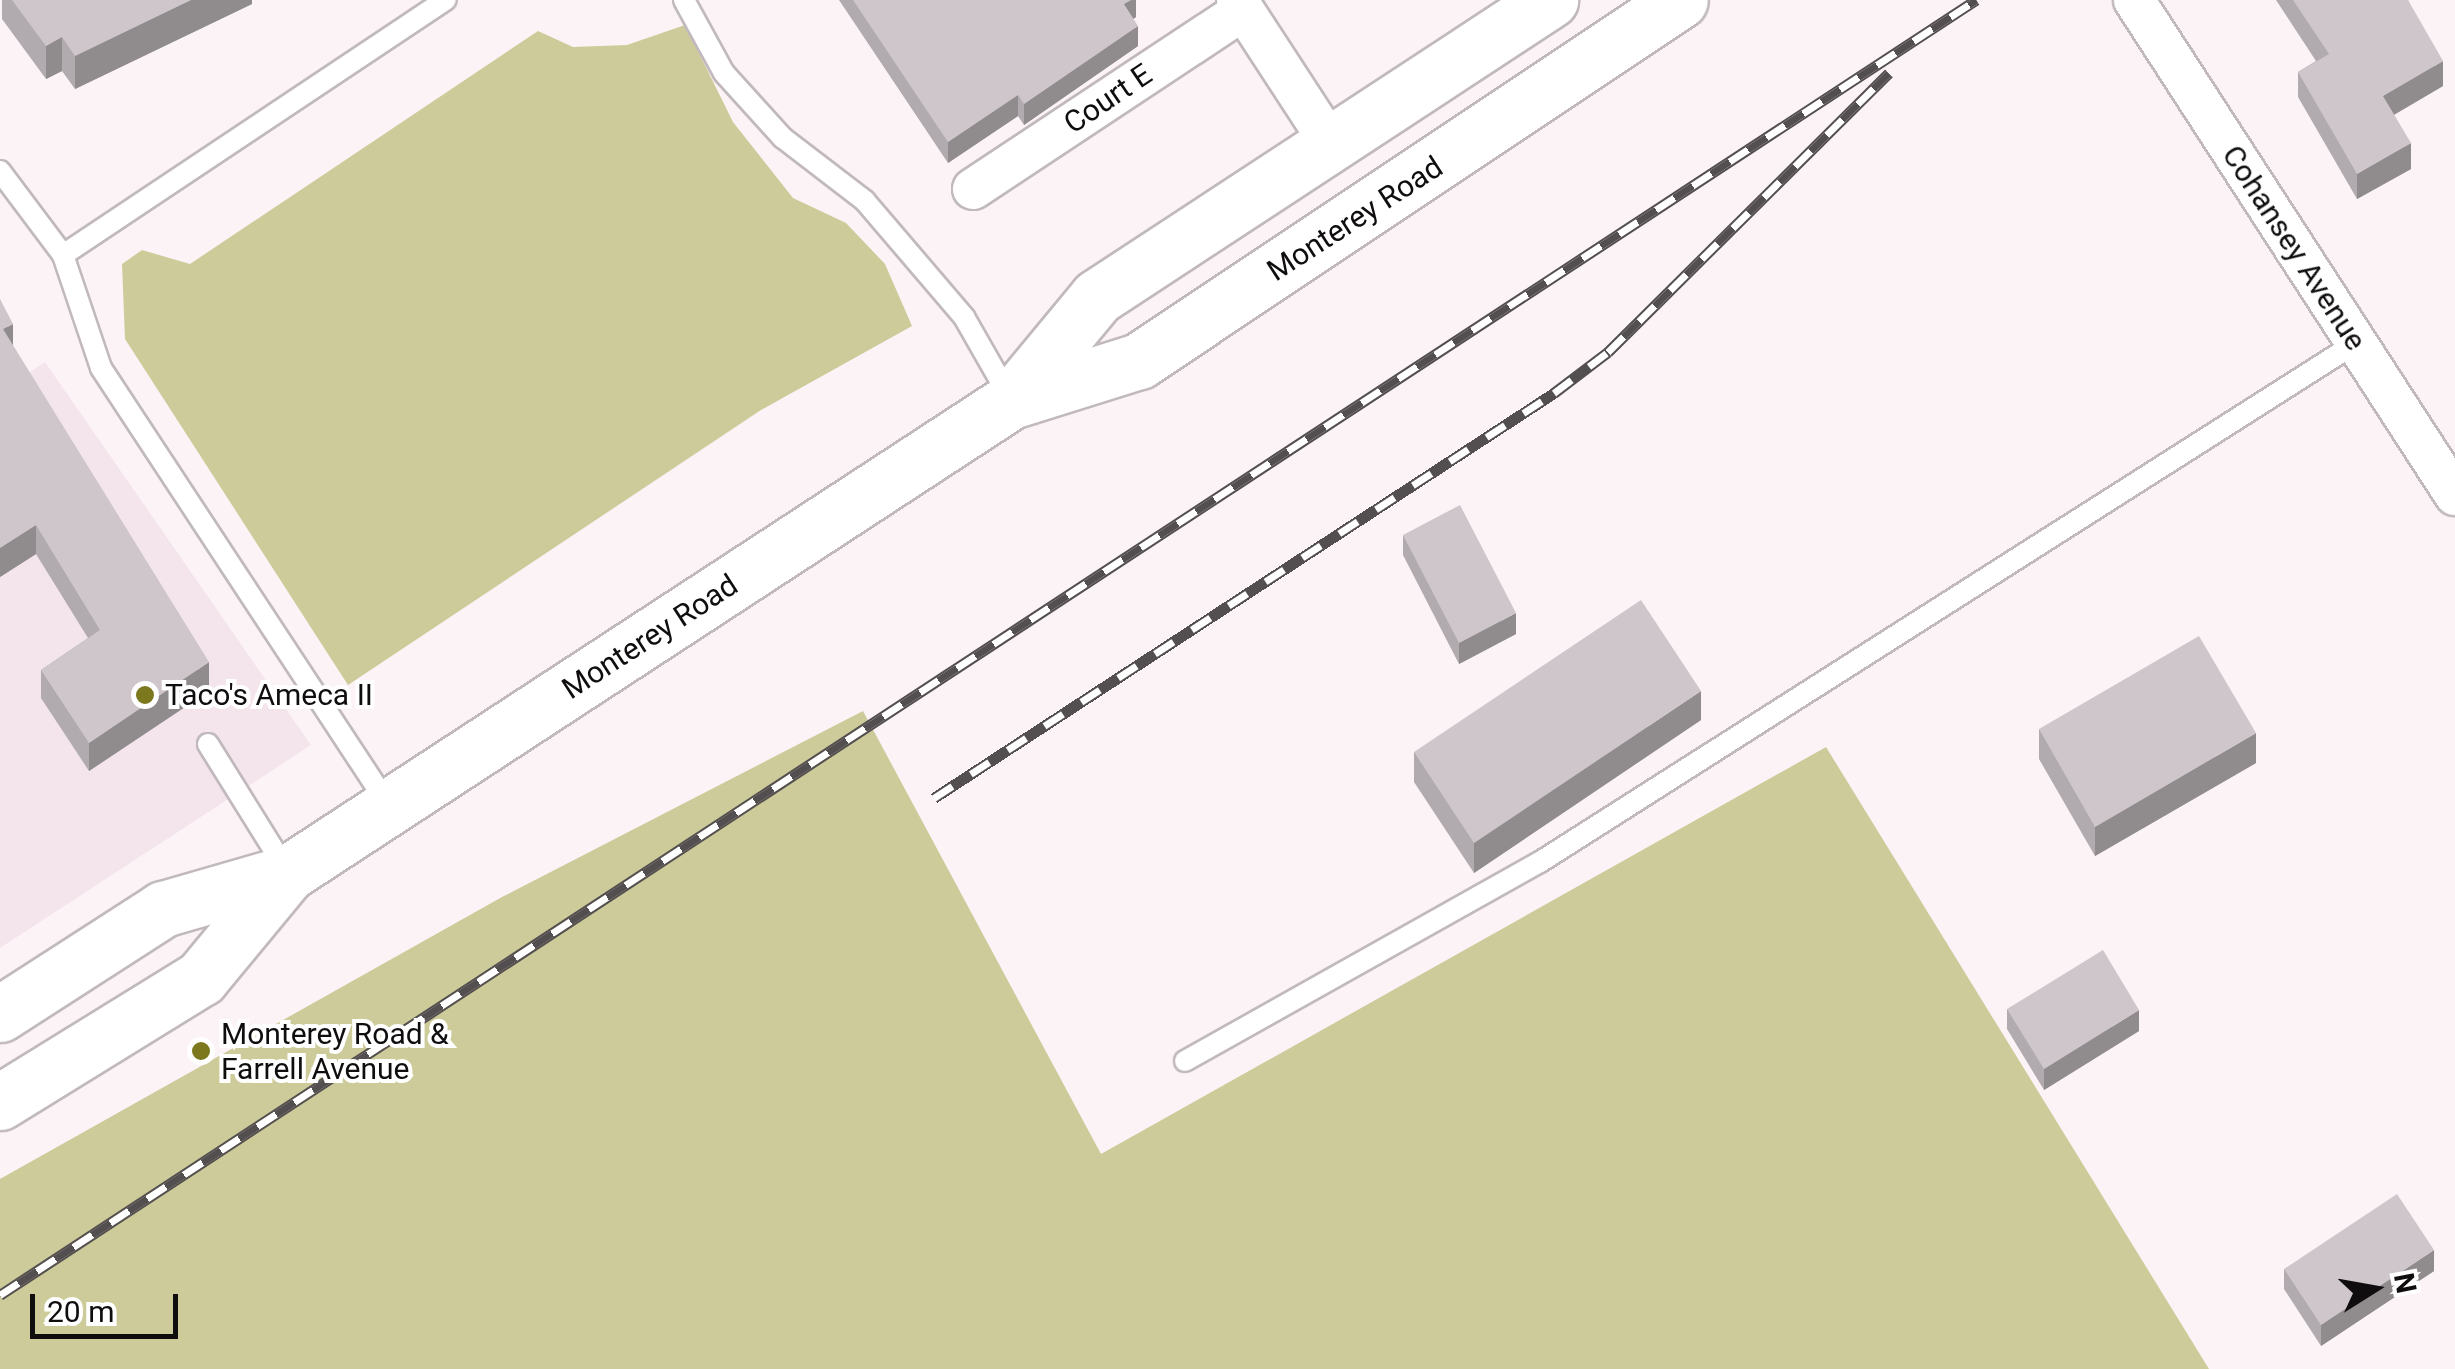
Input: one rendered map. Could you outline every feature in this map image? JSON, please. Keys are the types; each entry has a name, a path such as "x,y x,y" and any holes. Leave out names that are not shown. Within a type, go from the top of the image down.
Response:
{"main road":[{"name":"Monterey Road","path":"1011,400 1097,297 1550,0"},
{"name":"Monterey Road","path":"0,1014 163,909 288,873 1011,400 1139,361 1680,0"},
{"name":"Monterey Road","path":"0,1102 200,978 288,873"}],"street":[{"name":"Cohansey Avenue","path":"2134,0 2455,496"},
{"path":"1240,5 1332,146"},
{"name":"Court E","path":"972,189 1240,5"}],"lane":[{"path":"62,255 446,0"},
{"path":"684,0 724,73 783,138 865,201 964,318 1011,400"},
{"path":"0,171 62,255 101,368 390,808"},
{"path":"1184,1061 1540,862 2356,343"},
{"path":"208,744 288,873"}],"shaded area":[{"path":"685,25 733,122 793,198 846,223 885,264 912,326 761,410 348,685 125,339 122,264 142,250 190,264 538,31 573,47 627,45"},
{"path":"45,362 311,745 0,948 0,392"},
{"path":"863,711 1101,1154 1826,747 2209,1369 0,1369 0,1179 502,897"}],"building":[{"path":"12,0 191,0 75,56 62,37 46,46"},
{"path":"853,0 1131,0 1124,4 1138,26 1024,104 1018,95 948,142"},
{"path":"2293,0 2408,0 2443,61 2383,96 2411,143 2357,174 2298,72 2329,54"},
{"path":"0,299 13,324 3,329 209,662 89,743 41,670 100,630 36,525 0,548"},
{"path":"1460,505 1516,613 1459,643 1403,535"},
{"path":"1641,600 1701,691 1474,843 1414,752"},
{"path":"2199,636 2256,733 2095,827 2039,729"},
{"path":"2103,950 2139,1010 2044,1069 2007,1009"},
{"path":"2397,1194 2434,1250 2321,1325 2284,1269"}],"railway":[{"path":"0,1295 1976,0"},
{"path":"934,798 1554,393 1608,352 1889,73"}],"place":[{"name":"Taco's Ameca II","path":"145,695"},
{"name":"Monterey Road & Farrell Avenue","path":"201,1051"}]}
